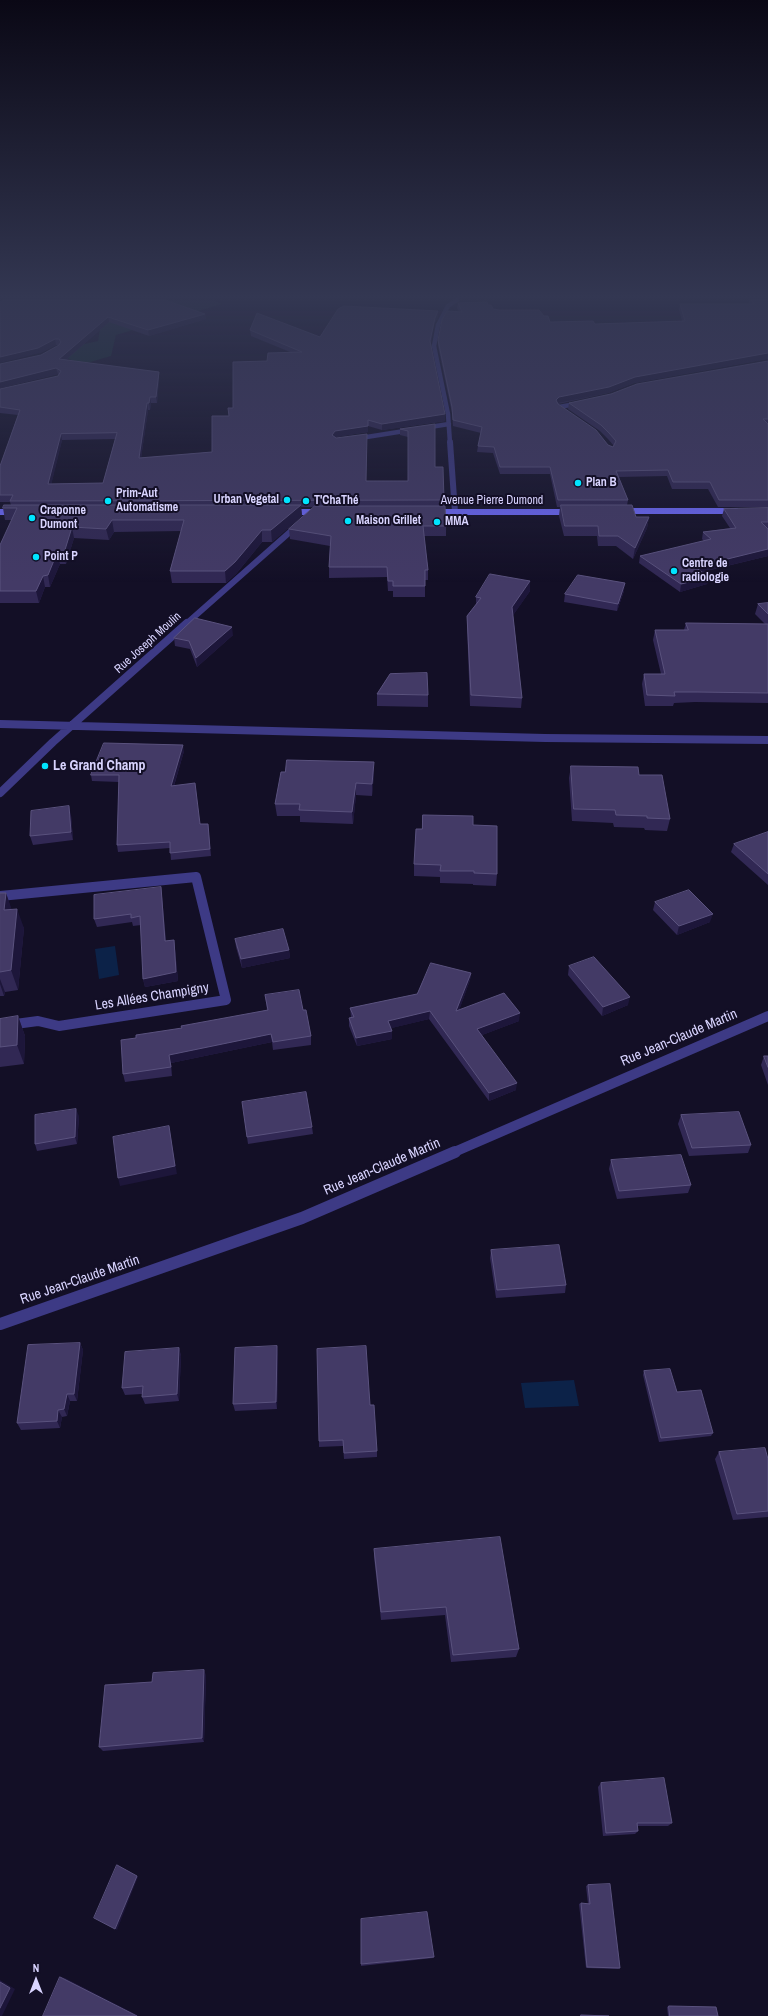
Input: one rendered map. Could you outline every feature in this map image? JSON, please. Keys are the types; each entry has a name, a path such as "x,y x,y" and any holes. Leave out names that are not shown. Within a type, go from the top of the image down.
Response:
{"main road":[{"path":"618,511 747,511"},
{"path":"0,512 21,512"},
{"path":"282,512 327,512"},
{"name":"Avenue Pierre Dumond","path":"423,512 578,512"}],"street":[{"path":"444,394 449,424 455,512"},
{"path":"566,411 559,407 588,401"},
{"path":"351,439 449,424"},
{"name":"Rue Joseph Moulin","path":"0,793 48,747 313,512"},
{"path":"0,724 529,737 768,740"},
{"name":"Les Allées Champigny","path":"0,896 196,877 226,1000 59,1026 38,1021 0,1026"},
{"name":"Rue Jean-Claude Martin","path":"0,1324 302,1218 768,1016"}],"water":[{"path":"115,946 119,975 99,979 95,949"},
{"path":"574,1380 579,1406 525,1408 521,1383"}],"building":[{"path":"0,394 156,394 156,397 150,397 149,403 147,403 139,458 212,452 212,416 229,416 228,408 233,408 233,394 441,394 445,414 382,424 368,420 368,426 335,431 332,435 336,438 367,434 366,481 408,481 408,431 400,429 435,424 435,467 443,467 444,500 10,501 13,495 0,495 0,466 20,410 0,407","holes":["117,433 103,483 48,484 61,434"]},
{"path":"449,394 574,394 559,397 556,400 558,404 596,430 608,445 613,447 616,441 601,425 569,403 611,394 768,394 768,419 763,419 768,424 768,500 719,500 710,482 673,482 668,470 616,471 628,500 558,500 550,467 500,467 494,447 478,446 482,427 453,420"},
{"path":"4,505 301,505 271,530 262,530 235,562 225,571 170,571 184,520 112,520 106,529 72,527 64,553 57,553 48,575 43,576 36,591 0,591 0,545 17,508 3,508"},
{"path":"561,505 632,505 636,517 649,517 635,548 618,536 599,536 598,526 565,526"},
{"path":"315,506 445,506 446,526 423,526 428,570 425,570 425,586 393,586 393,581 388,581 387,567 329,567 331,536 289,529"},
{"path":"768,508 768,522 761,522 768,529 768,549 695,567 709,577 681,584 640,556 711,539 703,532 736,528 724,509"},
{"path":"490,574 530,581 512,607 522,698 471,695 467,616 481,598 476,597"},
{"path":"578,575 625,583 618,604 565,594"},
{"path":"768,603 768,614 758,604"},
{"path":"195,618 232,627 196,658 189,641 174,638"},
{"path":"686,623 768,624 768,693 674,692 675,696 647,695 644,674 665,674 655,630 688,630"},
{"path":"427,673 428,695 377,694 390,674"},
{"path":"104,743 183,745 171,786 195,783 200,824 208,824 210,849 170,853 170,842 117,845 119,775 91,775"},
{"path":"287,760 374,762 372,784 356,783 352,812 299,810 300,804 275,804 281,772 285,772"},
{"path":"571,766 638,767 639,775 662,775 670,819 647,818 647,816 616,815 615,810 574,809"},
{"path":"69,806 71,832 30,836 31,811"},
{"path":"423,815 473,816 473,825 497,826 497,874 474,873 474,871 440,871 441,865 414,864 416,829 422,829"},
{"path":"768,832 768,874 734,844"},
{"path":"161,887 165,941 174,940 176,972 143,979 140,916 131,918 131,914 94,919 94,895"},
{"path":"689,890 713,914 679,926 655,902"},
{"path":"0,893 6,893 4,910 17,909 11,970 0,972"},
{"path":"283,929 289,950 241,959 235,939"},
{"path":"594,957 630,997 603,1007 569,966"},
{"path":"431,963 471,973 456,1011 504,993 520,1013 477,1029 517,1083 489,1093 430,1011 388,1021 392,1031 356,1038 349,1018 354,1017 350,1008 417,994"},
{"path":"299,990 303,1010 306,1010 311,1036 273,1042 271,1034 169,1055 171,1067 123,1074 121,1040 136,1038 136,1035 182,1028 181,1026 268,1010 265,995"},
{"path":"18,1016 17,1045 0,1047 0,1019"},
{"path":"764,1056 768,1056 768,1067"},
{"path":"306,1092 312,1127 247,1137 242,1102"},
{"path":"76,1109 75,1137 35,1144 35,1115"},
{"path":"739,1112 751,1145 692,1148 681,1115"},
{"path":"169,1126 175,1166 118,1178 113,1137"},
{"path":"681,1155 691,1185 619,1191 611,1160"},
{"path":"559,1245 566,1285 497,1290 491,1250"},
{"path":"80,1343 74,1394 67,1394 64,1409 58,1410 57,1421 17,1423 28,1345"},
{"path":"277,1346 276,1402 233,1404 235,1348"},
{"path":"366,1346 370,1405 374,1405 377,1451 344,1453 343,1440 319,1441 317,1349"},
{"path":"179,1348 177,1394 142,1397 143,1386 122,1388 125,1352"},
{"path":"670,1369 677,1392 701,1390 713,1433 661,1438 644,1371"},
{"path":"765,1448 768,1459 768,1511 737,1514 719,1452"},
{"path":"500,1537 519,1649 453,1655 446,1607 381,1612 374,1549"},
{"path":"204,1670 202,1738 99,1747 105,1685 152,1682 153,1673"},
{"path":"664,1778 672,1823 637,1823 638,1831 606,1833 601,1783"},
{"path":"117,1865 137,1876 115,1929 94,1918"},
{"path":"610,1884 620,1968 587,1967 581,1903 590,1904 588,1885"},
{"path":"427,1912 434,1957 361,1964 361,1919"},
{"path":"60,1977 137,2016 43,2016"},
{"path":"0,1982 10,1988 0,2008"},
{"path":"669,2006 716,2007 718,2016 670,2016"},
{"path":"581,2015 609,2016 581,2016"}],"place":[{"name":"Plan B","path":"578,483"},
{"name":"Urban Vegetal","path":"287,500"},
{"name":"Prim-Aut Automatisme","path":"108,501"},
{"name":"T'ChaThé","path":"306,501"},
{"name":"Craponne Dumont","path":"32,518"},
{"name":"Maison Grillet","path":"348,521"},
{"name":"MMA","path":"437,522"},
{"name":"Point P","path":"36,557"},
{"name":"Centre de radiologie","path":"674,571"},
{"name":"Le Grand Champ","path":"45,766"}]}
